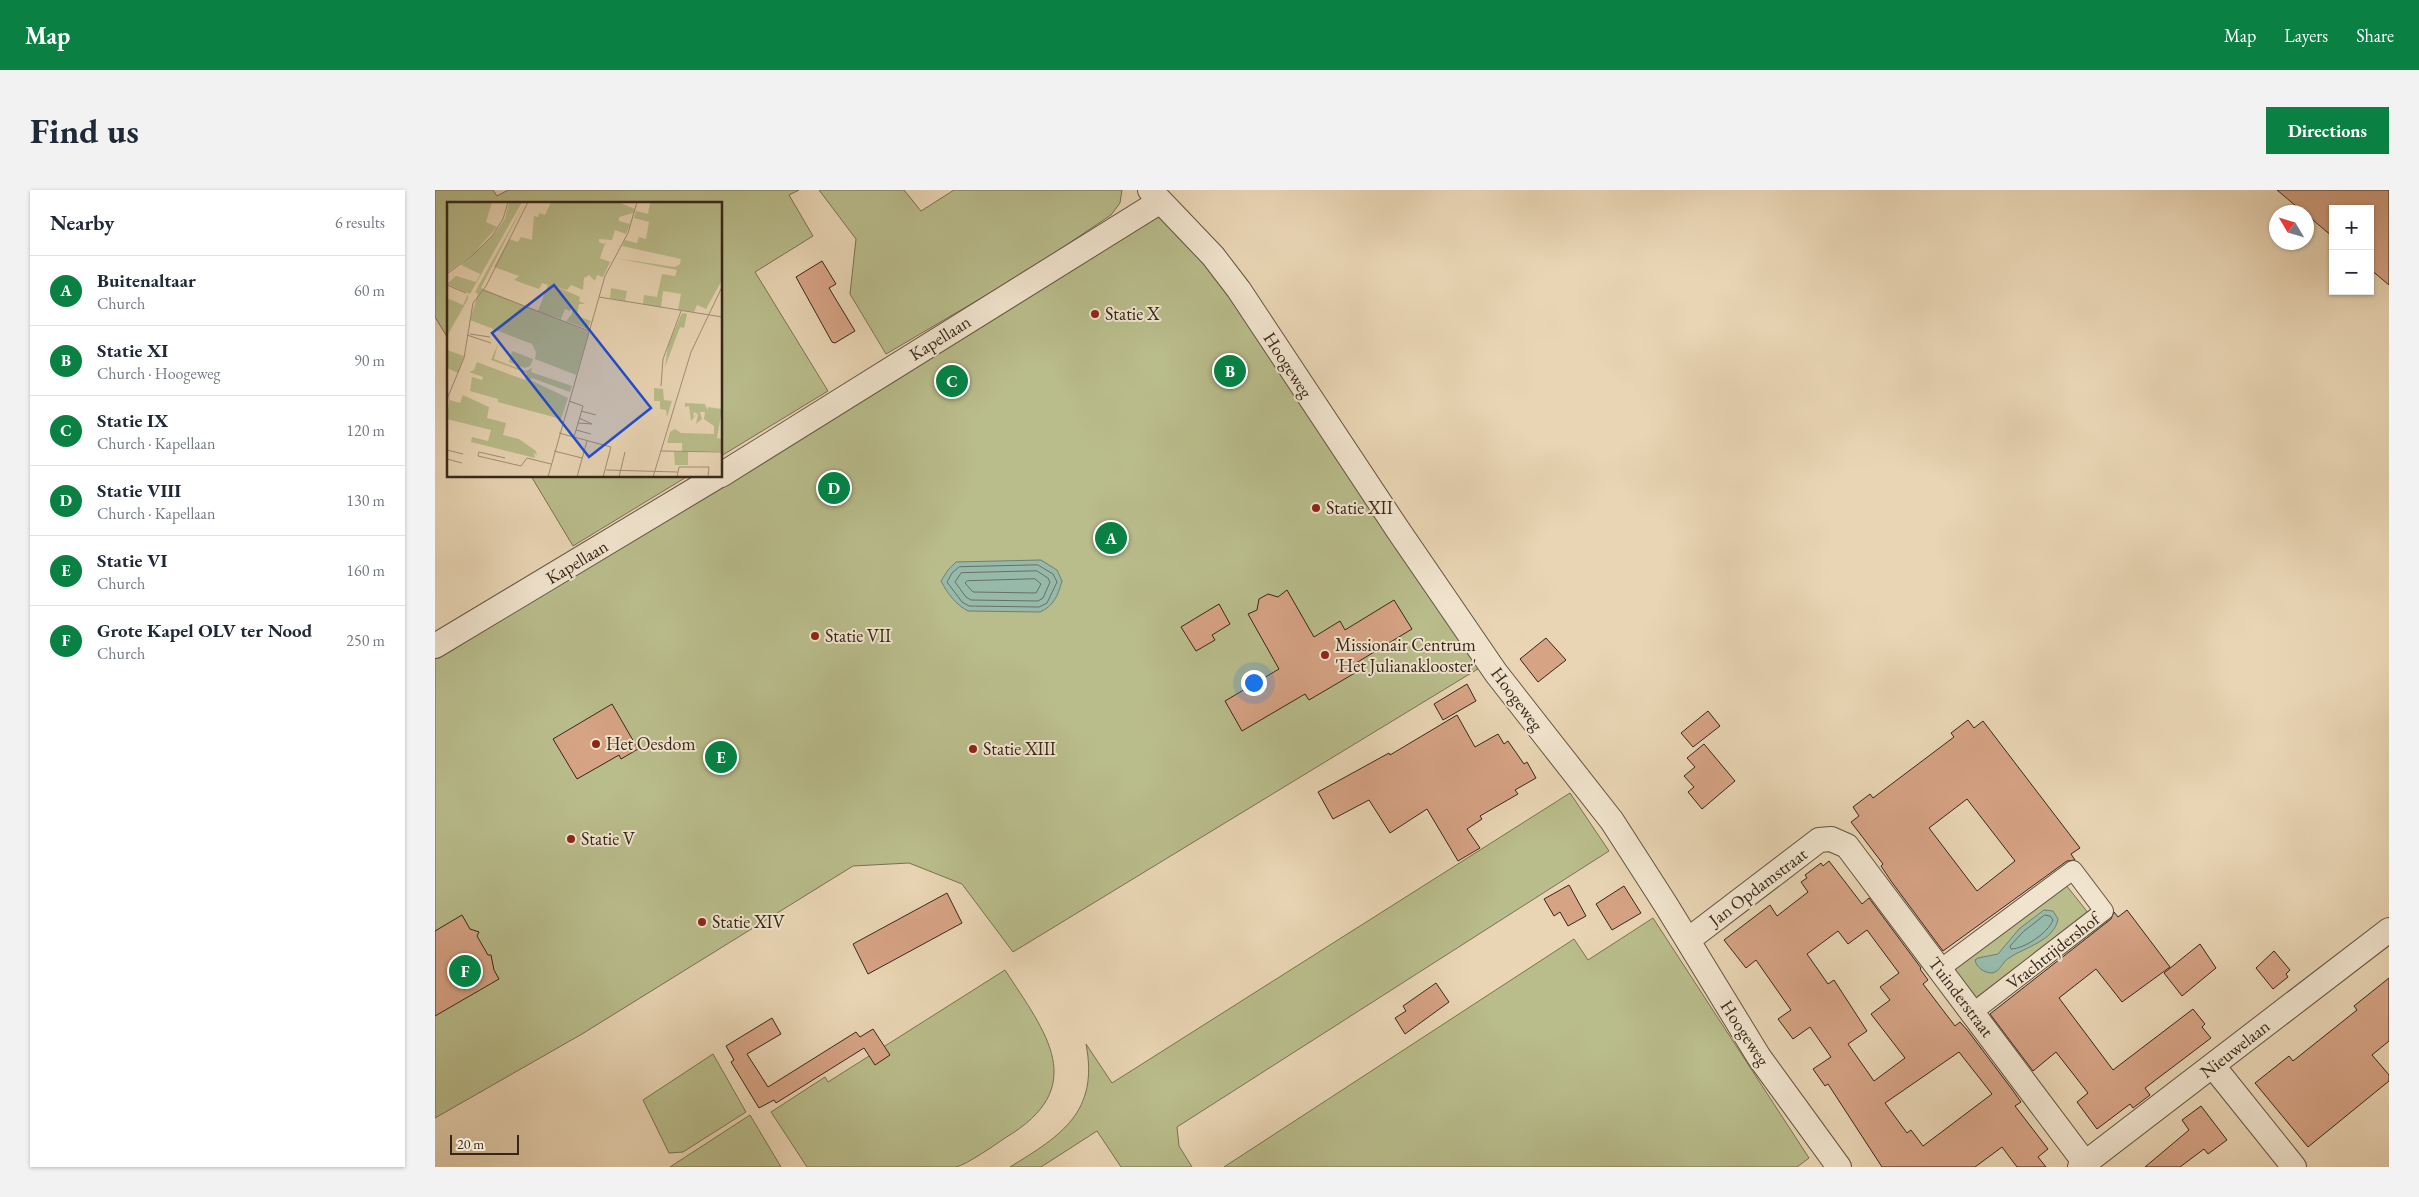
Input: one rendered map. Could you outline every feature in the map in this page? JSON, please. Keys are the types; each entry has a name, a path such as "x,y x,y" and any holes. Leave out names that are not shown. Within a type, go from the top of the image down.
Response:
{"street":[{"name":"Kapellaan","path":"723,473 1155,196"},
{"name":"Hoogeweg","path":"1155,196 1213,256 1239,290 1409,546 1497,673 1612,821 1688,940 1759,1057 1839,1167"},
{"name":"Kapellaan","path":"435,646 715,478"},
{"name":"Jan Opdamstraat","path":"1688,940 1819,840 1831,839"},
{"name":"Tuinderstraat","path":"1831,839 1847,846 1973,1013 2082,1165"},
{"name":"Vrachtrijdershof","path":"1940,969 2073,870 2104,911 1973,1013"},
{"name":"Nieuwelaan","path":"2082,1165 2389,930"},
{"path":"2213,1066 2294,1167"}],"green space":[{"path":"435,190 493,190 497,196 508,190 799,190 789,195 813,236 755,272 828,391 723,455 723,202 447,202 447,337 435,317"},
{"path":"819,190 904,190 921,211 954,190 1122,190 1120,203 1111,215 1029,270 886,354 850,294 856,239"},
{"path":"1162,215 1232,292 1486,664 1013,952 962,884 909,863 853,866 582,1034 435,1118 435,648"},
{"path":"532,478 685,478 573,546"},
{"path":"1570,793 1609,851 1177,1127 1179,1146 1192,1167 1121,1167 1097,1131 1041,1167 1010,1167 1046,1144 1072,1119 1081,1104 1087,1087 1089,1067 1086,1044 1112,1083"},
{"path":"2066,885 2089,914 1979,1001 1974,998 1951,968"},
{"path":"1653,918 1809,1158 1797,1167 1224,1167 1574,939 1588,960"},
{"path":"1005,970 1046,1037 1053,1058 1054,1079 1047,1099 1031,1119 981,1154 956,1167 807,1167 771,1112 825,1077 828,1082"},
{"path":"713,1054 746,1112 683,1152 669,1153 643,1100"},
{"path":"750,1115 781,1167 670,1167"}],"water":[{"path":"1041,560 1057,570 1062,581 1055,599 1049,607 1040,612 968,611 952,598 941,581 956,562"},
{"path":"2044,910 2053,911 2058,919 2051,933 2038,943 2009,958 1995,972 1986,972 1979,967 1975,960 1998,954 2019,929"}],"building":[{"path":"2277,190 2389,190 2389,285 2374,272 2374,205 2329,205 2329,234 2314,221 2314,205 2295,205"},
{"path":"822,261 836,284 829,288 855,331 835,343 832,342 796,277"},
{"path":"1113,527 1118,528 1124,534 1124,544 1118,550 1113,551 1108,550 1102,544 1101,539 1102,534 1108,528"},
{"name":"Missionair Centrum 'Het Julianaklooster'","path":"1287,590 1314,637 1340,621 1345,630 1394,600 1412,629 1356,663 1360,670 1309,700 1305,694 1242,731 1225,701 1279,669 1248,614 1257,610 1259,599 1268,594 1278,597"},
{"path":"1219,604 1230,624 1212,635 1215,640 1196,651 1181,627"},
{"path":"1546,638 1566,660 1538,682 1520,659"},
{"path":"1467,684 1476,701 1443,720 1434,704"},
{"name":"Het Oesdom","path":"612,704 638,749 621,759 619,755 577,779 553,739"},
{"path":"1708,711 1720,726 1693,747 1681,733"},
{"path":"1457,715 1475,747 1498,734 1504,744 1508,741 1524,764 1527,762 1536,778 1515,790 1518,794 1480,816 1482,819 1467,829 1480,848 1458,861 1427,809 1390,833 1369,800 1333,819 1318,792 1389,753 1390,755"},
{"path":"1968,720 1974,728 1983,721 2080,848 2071,854 2075,860 2067,861 1943,951 1891,881 1881,866 1883,864 1851,822 1859,816 1853,807 1870,794 1873,798 1954,737 1951,733","holes":["1967,799 2015,861 1977,891 1929,828"]},
{"path":"1704,744 1735,781 1702,809 1688,792 1694,787 1684,776 1695,767 1687,758"},
{"path":"1829,861 1862,904 1869,898 1921,968 1928,980 1923,984 1955,1026 1960,1022 1968,1031 2011,1088 2021,1102 2015,1106 2048,1149 2038,1157 2046,1167 2017,1167 2002,1147 1975,1167 1882,1167 1828,1084 1825,1086 1813,1069 1831,1057 1810,1027 1793,1039 1778,1019 1791,1010 1756,960 1746,968 1724,940 1770,905 1777,916 1808,892 1801,882 1807,878 1805,875 1821,863 1823,866","holes":["1867,930 1899,973 1880,987 1890,1000 1871,1014 1905,1058 1874,1081 1848,1044 1867,1031 1834,980 1828,984 1807,954 1838,931 1848,944","1959,1052 1992,1094 1923,1146 1911,1130 1907,1133 1885,1103"]},
{"path":"1569,885 1586,916 1568,926 1560,912 1554,916 1544,899"},
{"path":"1624,886 1641,913 1612,930 1596,904"},
{"path":"947,893 962,923 868,974 853,944"},
{"path":"2127,910 2170,967 2122,1002 2096,969 2059,998 2113,1070 2193,1009 2205,1024 2202,1027 2211,1038 2145,1088 2150,1095 2133,1108 2130,1104 2097,1129 2077,1102 2088,1093 2056,1052 2033,1071 1990,1014 2111,919 2114,912 2118,917"},
{"path":"462,915 470,929 479,932 477,936 488,955 491,955 494,970 499,979 435,1016 435,931"},
{"path":"2200,944 2216,968 2182,996 2164,973"},
{"path":"2274,951 2290,970 2286,974 2288,977 2273,989 2256,968"},
{"path":"2389,978 2389,1041 2372,1055 2389,1075 2389,1081 2308,1147 2255,1083 2289,1056 2293,1061 2357,1010 2354,1006"},
{"path":"1436,983 1449,1002 1405,1034 1395,1018 1406,1011 1403,1006"},
{"path":"772,1018 781,1034 747,1054 768,1087 856,1032 860,1037 873,1029 890,1055 875,1065 864,1048 776,1103 774,1100 759,1108 731,1062 734,1060 726,1046"},
{"path":"2201,1106 2227,1140 2208,1154 2204,1149 2180,1167 2145,1167 2189,1130 2182,1120"}],"place":[{"name":"Statie X","path":"1095,314"},
{"name":"Statie XI","path":"1230,371"},
{"name":"Statie IX","path":"952,381"},
{"name":"Statie VIII","path":"834,488"},
{"name":"Statie XII","path":"1316,508"},
{"name":"Buitenaltaar","path":"1111,538"},
{"name":"Statie VII","path":"815,636"},
{"name":"Missionair Centrum 'Het Julianaklooster'","path":"1325,655"},
{"name":"Het Oesdom","path":"596,744"},
{"name":"Statie XIII","path":"973,749"},
{"name":"Statie VI","path":"721,757"},
{"name":"Statie V","path":"571,839"},
{"name":"Statie XIV","path":"702,922"},
{"name":"Grote Kapel OLV ter Nood","path":"465,971"}]}
